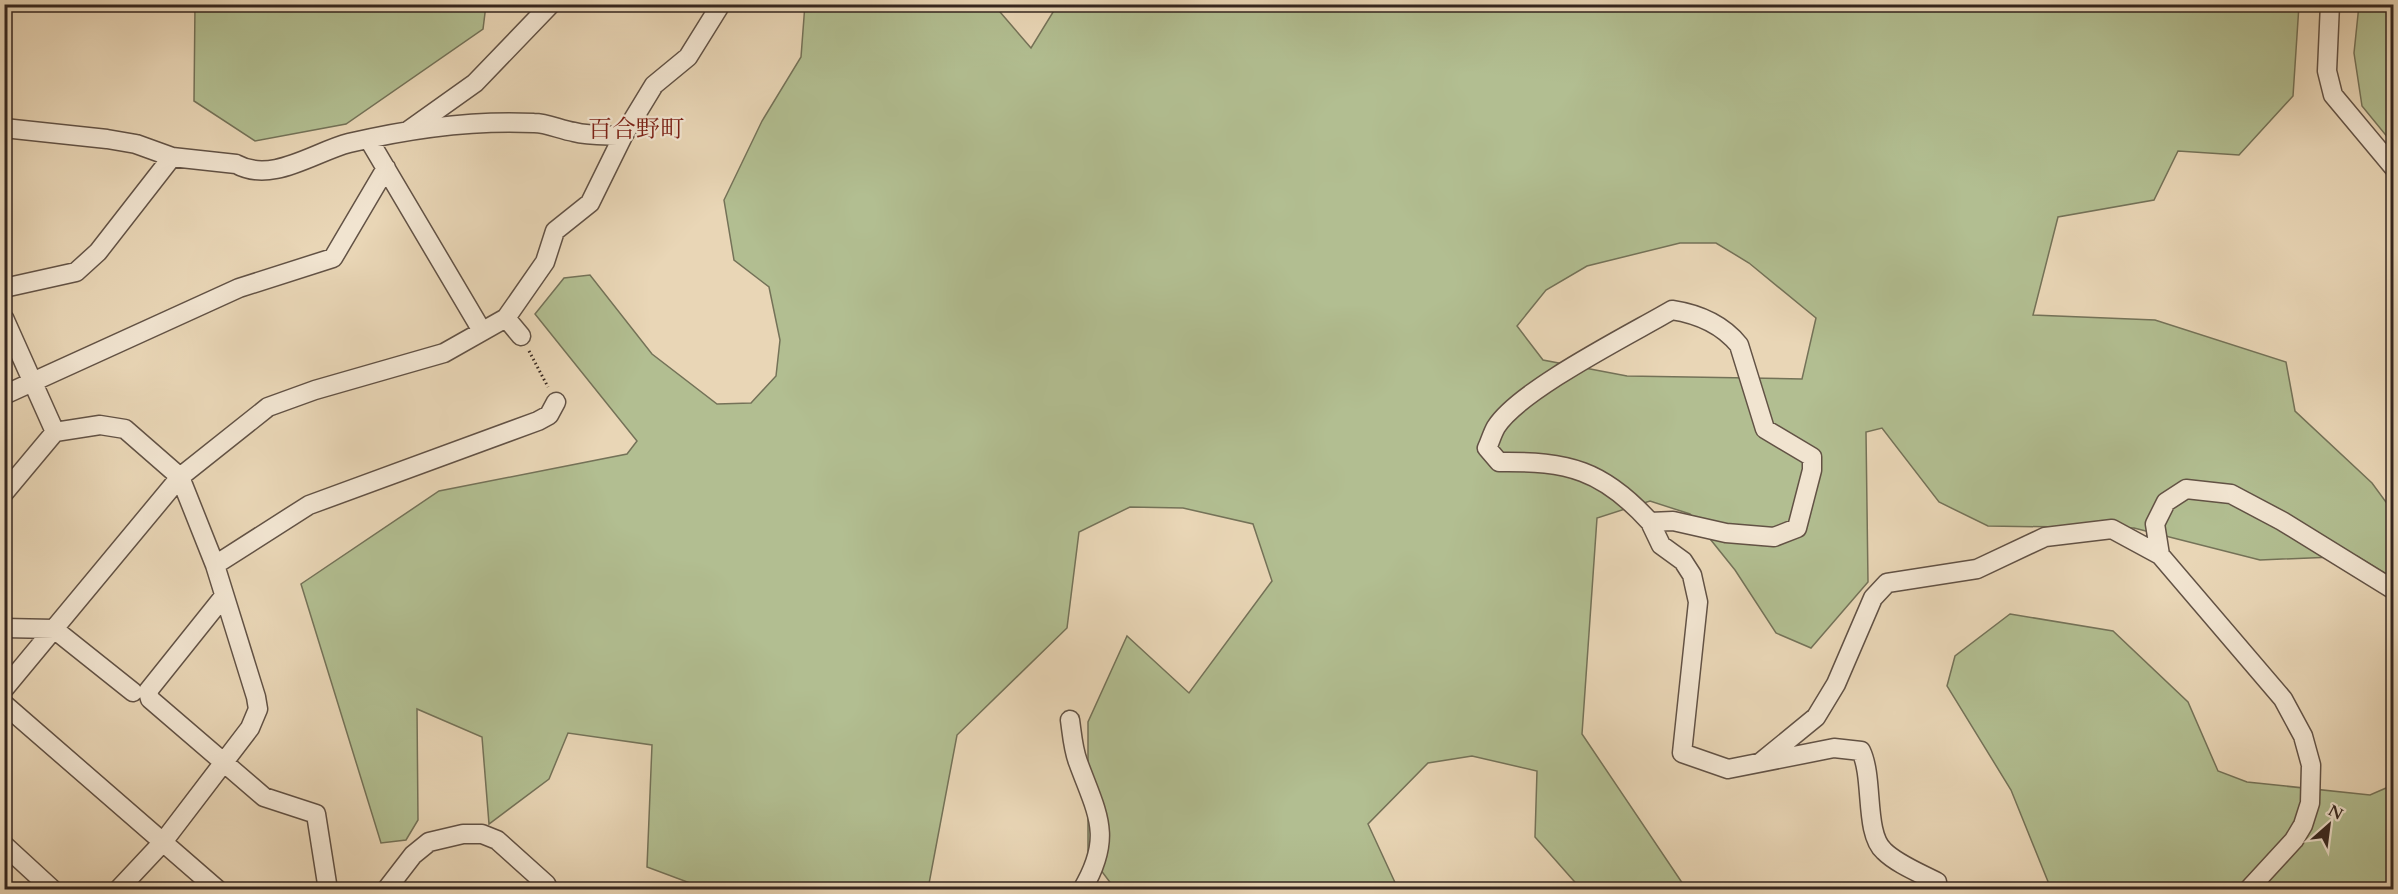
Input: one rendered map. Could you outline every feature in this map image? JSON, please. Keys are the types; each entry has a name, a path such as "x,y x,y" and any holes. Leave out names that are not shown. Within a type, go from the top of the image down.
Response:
{"street":[{"path":"407,132 475,83 551,4"},
{"path":"4,689 180,477 268,407 315,390 444,352 506,318 545,262 555,231 590,203 624,136 654,85 688,57 721,4"},
{"path":"2330,4 2328,71 2333,95 2394,168"},
{"path":"4,128 107,139 136,144 172,157 236,164 245,169 274,170 348,143 407,132 474,124 536,123 577,133 624,136"},
{"path":"369,140 482,331"},
{"path":"4,288 35,283 76,272 98,252 172,157"},
{"path":"4,395 239,288 333,258 386,168"},
{"path":"1650,522 1673,521 1726,533 1774,537 1797,528 1812,470 1812,457 1765,429 1739,345 1730,334 1693,313 1672,310 1575,366 1523,401 1497,426 1487,448 1499,462 1552,464 1584,471 1630,501 1650,522 1661,545 1683,561 1692,575 1698,602 1682,753 1728,769 1833,748 1861,752 1868,765 1875,834 1883,851 1936,882 1938,890"},
{"path":"4,318 55,432"},
{"path":"506,318 520,336"},
{"path":"215,566 309,505 538,421 549,415 556,402"},
{"path":"4,493 55,432 100,425 125,429 180,477 215,566 258,709 250,728 163,842 118,890"},
{"path":"2160,555 2155,524 2166,502 2186,489 2231,494 2282,521 2394,590"},
{"path":"1761,762 1816,717 1836,684 1873,598 1887,584 1977,569 2045,537 2112,528 2160,555 2283,699 2306,746 2311,765 2310,803 2303,825 2294,840 2248,890"},
{"path":"224,596 148,691 150,699 264,797 316,814 328,890"},
{"path":"4,628 54,629 133,692"},
{"path":"4,704 218,890"},
{"path":"1070,720 1077,759 1098,812 1101,841 1090,875 1082,890"},
{"path":"386,890 413,855 429,843 464,834 482,834 497,840 546,884 549,890"},
{"path":"4,845 53,890"}],"path":[{"path":"520,336 556,402"}],"green space":[{"path":"195,4 486,5 483,29 346,124 255,141 194,101"},
{"path":"805,4 994,5 1031,48 1058,4 2299,5 2293,96 2239,155 2178,151 2154,200 2058,217 2033,315 2155,320 2286,362 2295,411 2372,483 2394,513 2393,578 2357,556 2260,560 2134,528 1988,526 1939,502 1882,428 1866,432 1868,582 1811,648 1776,633 1735,570 1690,514 1650,501 1597,518 1582,734 1687,890 1581,889 1535,837 1537,771 1472,756 1428,763 1368,824 1398,889 1115,889 1088,853 1088,722 1127,636 1189,693 1272,581 1253,524 1183,508 1130,507 1079,532 1067,628 957,735 928,889 706,889 647,867 652,745 568,733 549,779 489,824 482,737 417,709 418,820 406,840 381,843 301,584 439,491 627,454 637,441 535,314 564,278 590,275 652,354 717,404 751,403 776,376 780,340 769,287 734,260 724,200 762,121 801,57","holes":["1680,243 1716,243 1749,263 1816,318 1802,379 1627,376 1543,360 1517,326 1546,290 1587,266"]},
{"path":"2359,5 2393,5 2393,144 2362,106 2354,53"},
{"path":"2010,614 2113,631 2188,702 2218,771 2247,782 2370,795 2393,785 2393,889 2051,889 2011,790 1947,686 1955,656"}],"district":[{"name":"百合野町","path":"636,129"}]}
